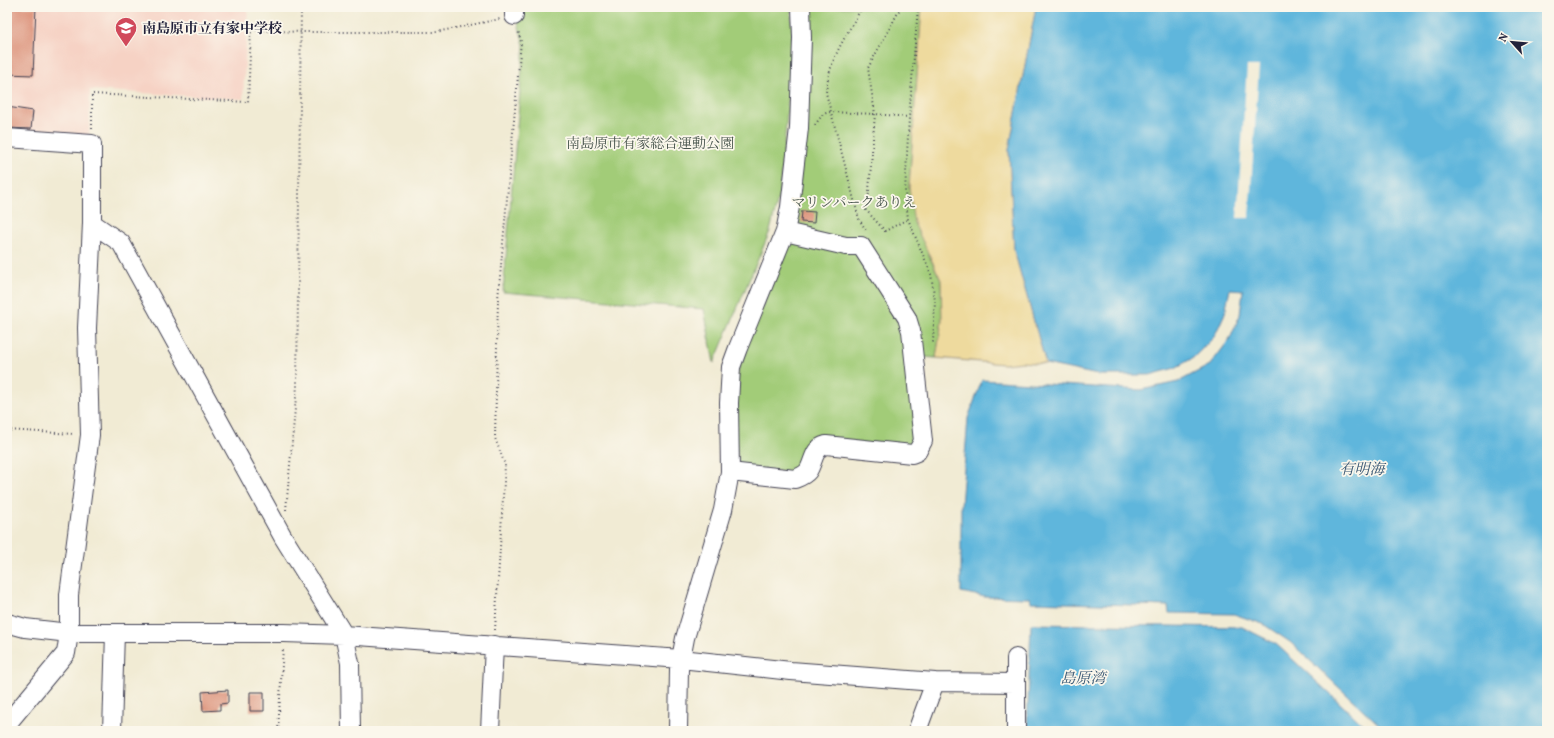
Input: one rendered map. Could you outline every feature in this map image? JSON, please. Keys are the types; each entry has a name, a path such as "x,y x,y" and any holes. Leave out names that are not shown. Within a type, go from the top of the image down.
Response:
{"street":[{"path":"678,731 680,659 723,510 730,472 729,403 731,367 785,232 790,207 799,128 802,38 801,7"},
{"path":"7,138 92,144 92,223 87,328 90,435 69,595 69,633 66,653 7,724"},
{"path":"92,223 121,243 283,537 344,635 350,663 351,731"},
{"path":"730,472 795,479 808,472 816,452 820,447 826,445 912,454 917,452 923,441 911,331 907,318 861,246 846,246 785,232"},
{"path":"7,623 25,628 69,633 284,633 344,635 680,659 791,671 934,682 1015,683"},
{"path":"112,731 115,633"},
{"path":"490,731 494,645"},
{"path":"1016,658 1016,731"},
{"path":"917,731 934,682"}],"path":[{"path":"286,513 297,386 302,32 301,7"},
{"path":"862,7 833,60 827,80 826,93 859,219 869,235"},
{"path":"901,7 868,68 874,114 868,203 866,210 885,231 908,219"},
{"path":"918,7 909,117 905,192 908,219 931,274 935,301 933,343"},
{"path":"92,144 92,94 248,102 251,30 302,32 436,32 514,12 521,42 498,299 495,438 505,465 494,645"},
{"path":"799,128 813,127 823,114 830,112 909,117"},
{"path":"7,430 90,435"},
{"path":"278,731 284,633"}],"shaded area":[{"name":"南島原市立有家中学校","path":"7,7 248,7 243,99 90,90 89,141 7,135"}],"green space":[{"name":"南島原市有家総合運動公園","path":"516,7 791,7 793,44 779,195 770,231 714,363 704,309 503,292 524,45 516,15"},
{"name":"マリンパークありえ","path":"807,7 922,7 909,188 929,256 941,280 942,321 936,358 911,356 916,431 911,450 815,439 805,467 797,474 739,466 735,434 739,362 784,254"}],"sand":[{"path":"922,7 1036,7 1009,150 1014,250 1046,364 1022,362 1004,364 936,358 942,321 941,280 914,223 909,188"}],"water":[{"name":"有明海","path":"1036,7 1547,7 1547,731 1386,731 1290,642 1263,624 1234,614 1169,613 1168,606 1031,602 1030,598 985,597 961,592 961,506 968,418 982,380 1141,390 1178,382 1210,365 1229,340 1240,315 1243,290 1230,289 1225,313 1214,337 1193,358 1175,368 1150,375 1098,375 1046,364 1014,250 1009,150"},
{"name":"島原湾","path":"1031,624 1242,627 1276,644 1370,731 1027,731"}],"pier":[{"path":"1247,66 1259,66 1249,218 1237,218"}],"building":[{"path":"8,7 36,7 33,75 7,74"},
{"path":"7,107 33,111 31,129 7,128"},
{"path":"802,211 815,212 814,223 801,222"},
{"path":"228,690 228,703 220,704 220,710 203,711 202,692"},
{"path":"250,692 264,692 264,711 250,711"}],"place":[{"name":"南島原市立有家中学校","path":"126,48"}]}
